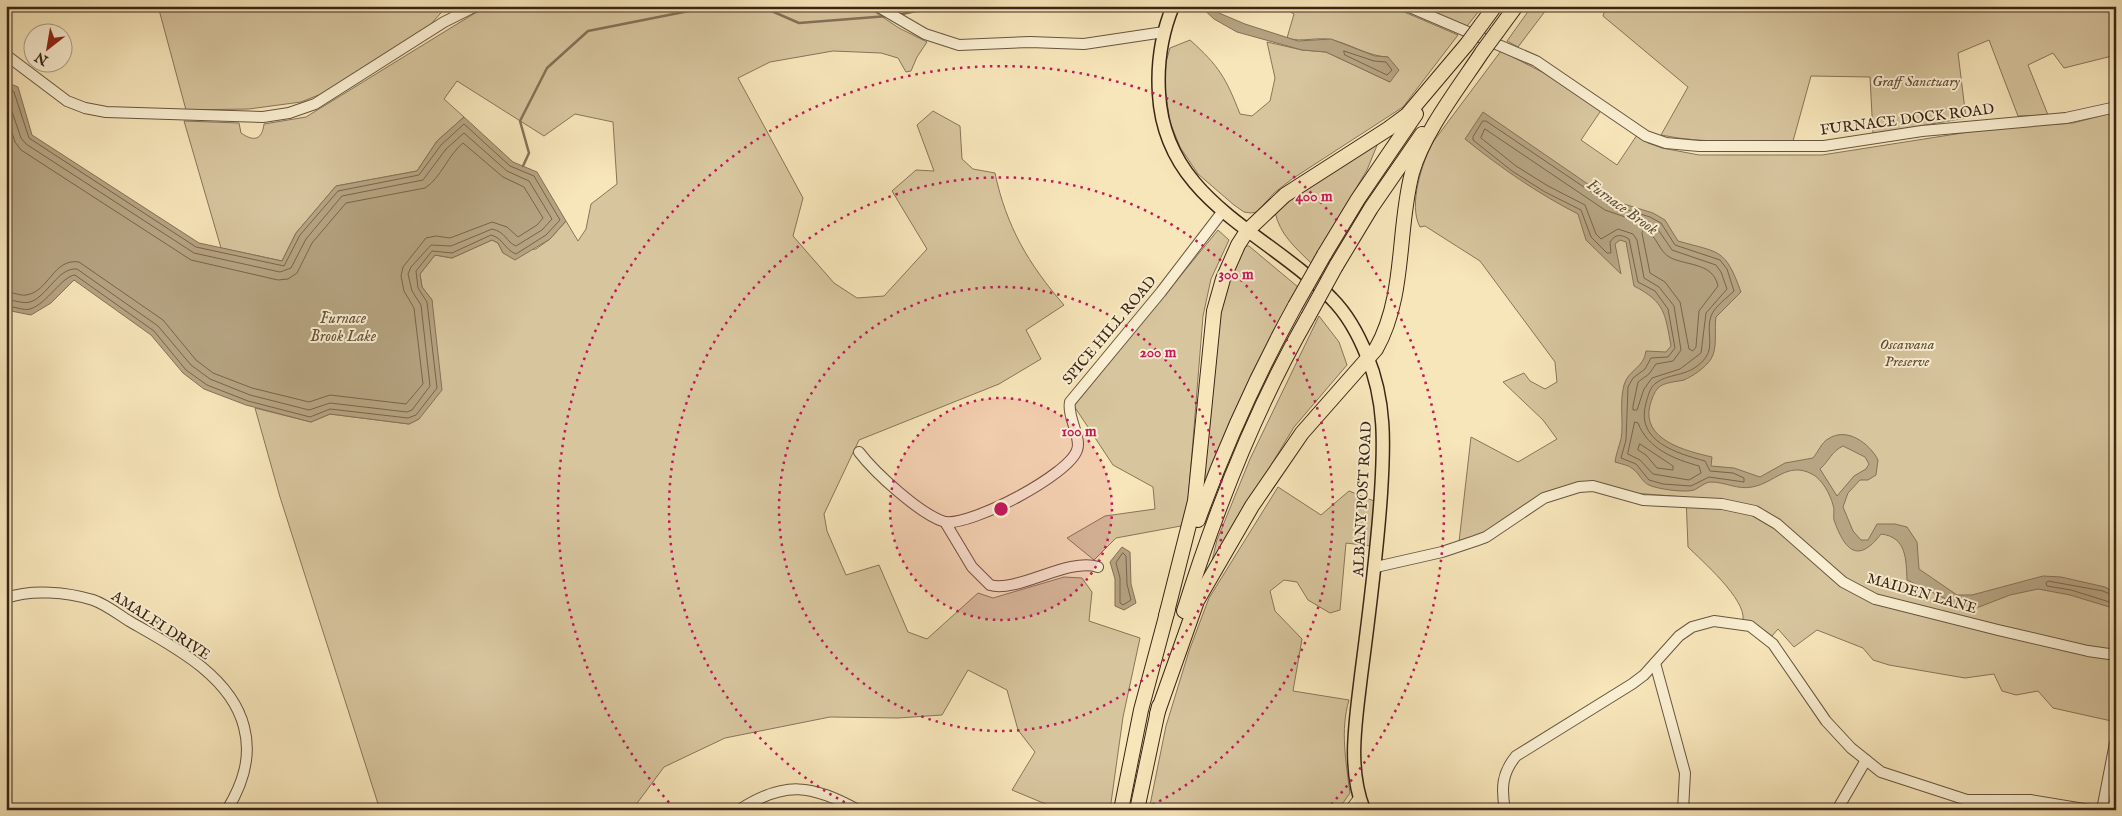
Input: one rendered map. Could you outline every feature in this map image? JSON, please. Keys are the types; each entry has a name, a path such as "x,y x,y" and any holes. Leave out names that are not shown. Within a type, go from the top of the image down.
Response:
{"highway":[{"path":"1166,616 1188,548 1219,465 1258,377 1295,306 1324,254 1390,150 1495,6"},
{"path":"1137,810 1157,714 1182,620 1216,518 1260,411 1289,351 1336,266 1399,166 1516,6"},
{"path":"1121,810 1139,718 1195,501 1214,311 1226,273 1247,231 1294,188 1388,130 1407,115 1467,44"},
{"path":"1157,714 1194,608 1229,545 1288,452 1382,338 1390,314 1406,201 1418,156 1483,51"}],"main road":[{"name":"ALBANY POST ROAD","path":"1173,6 1164,32 1159,60 1158,83 1166,132 1182,168 1199,189 1223,211 1320,287 1333,300 1353,327 1368,357 1379,391 1383,425 1376,567 1356,721 1355,762 1361,804"}],"street":[{"path":"6,55 61,97 92,110 132,114 270,117 296,112 315,104 438,26 476,6"},
{"name":"FURNACE DOCK ROAD","path":"1407,6 1534,60 1646,136 1660,141 1679,144 1715,146 1836,145 1922,131 2066,118 2116,107"},
{"path":"880,8 936,40 966,45 1030,42 1084,44 1164,32"},
{"name":"SPICE HILL ROAD","path":"945,522 962,521 992,511 1032,490 1074,457 1078,446 1068,409 1070,402 1161,292 1223,211"},
{"path":"859,452 868,464 912,502 934,519 945,522 972,567 983,579 993,586 1009,585 1075,567 1092,565 1098,567"},
{"name":"MAIDEN LANE","path":"1376,567 1442,552 1486,537 1544,498 1579,487 1593,486 1643,500 1722,504 1755,511 1778,524 1843,582 1870,596 2015,634 2088,651 2116,654"},
{"name":"AMALFI DRIVE","path":"6,598 44,593 71,594 95,601 160,639 204,670 232,701 244,726 248,751 242,780 227,810"},
{"path":"1504,810 1502,787 1505,771 1516,756 1632,684 1655,663 1679,636 1692,627 1714,621 1750,626 1773,644 1826,721 1851,748 1881,772 1969,805 2030,800 2090,810"},
{"path":"1655,663 1685,773 1683,810"},
{"path":"2102,810 2115,743"},
{"path":"1837,810 1866,760"},
{"path":"739,810 759,797 792,788 813,789 835,797 858,810"},
{"path":"1350,810 1361,804"}],"green space":[{"path":"158,6 447,6 431,24 321,94 301,102 249,109 186,110"},
{"path":"495,6 866,6 899,28 927,42 917,57 911,71 906,72 898,58 881,53 833,51 770,62 738,78 803,198 793,236 834,283 857,298 884,296 927,249 892,191 916,170 934,171 917,125 933,111 960,126 962,159 973,169 995,173 1012,228 1020,244 1040,275 1064,305 1026,330 1041,359 999,384 859,440 824,514 827,531 846,575 879,565 908,632 927,639 978,593 993,598 1064,577 1082,578 1092,592 1089,621 1140,638 1123,717 1110,810 1060,810 1012,790 1035,752 1018,730 1007,690 968,670 942,715 898,718 830,717 725,738 664,767 632,810 380,810 280,497 255,408 311,422 330,414 409,424 419,419 432,300 422,287 420,274 435,255 452,258 492,240 498,243 503,253 536,249 550,239 566,221 578,241 586,229 591,204 617,184 613,122 575,114 544,136 457,81 444,99 464,117 437,141 417,171 336,186 296,233 282,261 221,248 184,121 239,123 241,133 250,138 257,138 264,124 306,117 475,13"},
{"path":"1280,6 1395,8 1458,35 1403,107 1292,179 1274,193 1257,212 1244,212 1198,174 1180,147 1170,122 1165,89 1164,69 1170,48 1190,40 1221,73 1240,114 1252,116 1270,101 1275,78 1267,42 1302,50 1326,52 1390,82 1388,57 1374,55 1333,40 1298,40 1287,38 1294,14"},
{"path":"1418,6 1483,6 1467,26"},
{"path":"1532,6 1549,6 1518,47 1507,41"},
{"name":"Graff Sanctuary","path":"1606,6 2116,6 2116,55 2064,68 2053,53 2028,65 2048,115 2018,116 1989,40 1958,53 1966,118 1873,134 1870,77 1811,76 1793,141 1694,140 1661,135 1688,87 1603,16"},
{"name":"Oscawana Preserve","path":"1501,51 1544,73 1602,109 1581,140 1617,165 1637,135 1648,143 1662,148 1699,155 1822,155 1988,129 2073,123 2116,112 2116,722 2053,708 2038,691 2016,695 2002,691 1994,674 1965,678 1889,665 1873,660 1863,648 1817,630 1794,647 1778,629 1772,636 1757,625 1743,620 1742,611 1731,591 1688,547 1686,497 1564,488 1487,532 1459,542 1471,437 1518,462 1557,439 1543,420 1503,382 1524,373 1530,381 1545,389 1557,382 1555,362 1480,261 1425,226 1420,227 1415,207 1421,172 1433,142"},
{"path":"1378,143 1367,170 1311,263 1284,234 1275,212 1299,194"},
{"path":"1218,230 1229,240 1211,279 1203,316 1188,502 1181,526 1116,538 1094,560 1067,538 1105,516 1155,509 1153,487 1113,465 1074,406"},
{"path":"1249,246 1298,287 1243,394 1202,490 1221,299 1242,250"},
{"path":"1319,316 1339,342 1347,365 1294,427 1211,565 1217,540 1250,459"},
{"path":"1278,487 1321,515 1349,491 1374,501 1371,546 1346,543 1340,610 1330,613 1308,600 1297,582 1284,580 1270,591 1275,611 1302,639 1293,691 1349,700 1344,734 1350,793 1338,810 1149,810 1166,726 1189,651 1209,598"}],"water":[{"path":"1200,6 1211,6 1219,13 1245,24 1298,41 1331,39 1375,56 1388,57 1399,70 1390,82 1326,52 1302,50 1237,32 1214,19"},
{"name":"Furnace Brook Lake","path":"6,82 18,87 32,135 199,243 282,261 296,233 336,186 417,171 437,141 464,117 513,162 537,172 566,221 550,239 515,260 503,253 498,243 492,240 452,258 435,255 420,274 422,287 432,300 442,390 419,419 409,424 330,414 311,422 246,405 204,389 183,373 151,335 74,280 51,303 31,315 6,310"},
{"path":"1483,112 1611,200 1653,213 1665,220 1678,241 1719,254 1730,267 1741,292 1716,317 1715,344 1711,359 1702,369 1684,380 1661,386 1652,398 1649,417 1652,427 1668,442 1712,457 1711,466 1734,468 1760,477 1785,463 1813,458 1828,439 1835,436 1850,436 1864,443 1878,460 1876,475 1868,480 1860,480 1848,493 1843,507 1853,531 1861,540 1868,540 1877,524 1895,524 1907,527 1917,542 1919,569 1957,595 1972,595 2043,576 2061,577 2105,587 2116,593 2116,609 2070,595 2038,589 2010,595 1979,607 1958,605 1907,580 1903,551 1896,540 1890,536 1881,534 1873,543 1859,551 1853,550 1848,546 1838,531 1834,520 1834,507 1825,487 1816,476 1803,471 1788,471 1760,485 1747,488 1709,482 1694,490 1678,491 1649,485 1631,468 1615,462 1621,439 1622,399 1626,380 1645,357 1646,351 1666,352 1671,346 1662,310 1652,297 1634,286 1626,242 1620,240 1615,244 1621,274 1586,240 1578,214 1520,180 1465,139","holes":["1843,446 1865,457 1869,464 1866,469 1854,476 1837,496 1820,469"]},
{"path":"1122,547 1130,552 1131,584 1136,603 1124,610 1115,606 1115,579 1110,562"}],"waterway":[{"name":"Furnace Brook","path":"523,166 529,153 520,121 547,68 588,31 714,6"},
{"name":"Furnace Brook","path":"760,6 799,23 888,16"},
{"name":"Furnace Brook","path":"898,15 938,6"}]}
